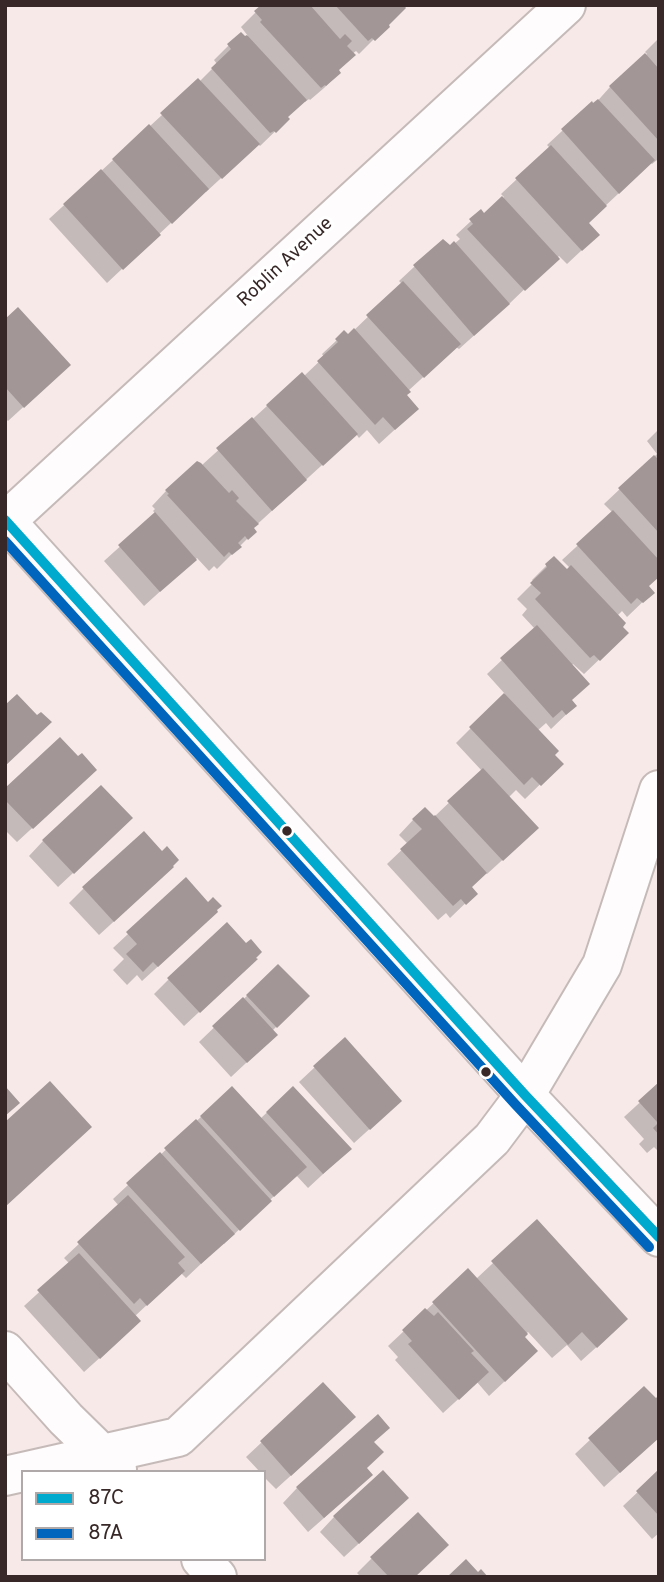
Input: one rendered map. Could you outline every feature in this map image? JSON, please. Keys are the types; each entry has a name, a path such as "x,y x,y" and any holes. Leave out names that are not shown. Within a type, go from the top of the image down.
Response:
{"street":[{"name":"Roblin Avenue","path":"6,521 566,5"},
{"path":"6,521 525,1095 659,1237"},
{"path":"54,1470 111,1463 178,1437 492,1139 525,1095 602,965 659,790"},
{"path":"5,1351 66,1419 111,1463"},
{"path":"203,1561 217,1577"}],"building":[{"path":"261,5 310,5 340,39 345,34 352,41 347,46 356,55 339,70 341,73 321,88 260,22 262,20 254,11"},
{"path":"335,5 403,5 406,8 375,41 372,38 368,41"},
{"path":"241,32 247,35 307,100 288,117 290,119 276,133 270,133 211,68 231,49 227,44"},
{"path":"645,53 659,69 659,141 609,86"},
{"path":"198,78 260,144 222,179 160,113"},
{"path":"598,99 655,160 619,194 561,129 592,101 593,103"},
{"path":"149,124 209,189 172,224 112,159"},
{"path":"551,145 607,206 589,223 600,235 582,251 515,178"},
{"path":"101,169 161,235 123,270 63,204"},
{"path":"502,196 560,259 525,291 467,229 473,224 469,219 481,209 484,213"},
{"path":"443,239 450,245 454,241 510,304 474,336 413,265"},
{"path":"403,281 461,344 424,378 366,315"},
{"path":"18,307 71,365 24,408 5,387 5,319"},
{"path":"354,328 411,392 407,395 419,409 395,430 383,417 375,425 317,361 338,342 335,339 344,330 348,334"},
{"path":"302,372 358,434 323,466 266,405"},
{"path":"252,417 307,480 272,511 216,448"},
{"path":"654,455 659,460 659,533 618,488"},
{"path":"197,461 229,493 232,490 239,498 236,501 259,524 254,528 257,532 248,540 245,536 238,543 242,547 232,555 229,552 224,557 165,490"},
{"path":"613,510 659,560 659,577 649,586 655,593 643,603 637,598 631,604 576,544"},
{"path":"155,512 197,560 160,592 118,545"},
{"path":"554,556 567,569 571,565 626,623 623,627 629,633 600,661 594,655 590,658 535,599 541,593 530,583"},
{"path":"537,625 590,684 572,700 577,706 566,715 562,710 553,718 500,658"},
{"path":"504,693 559,751 555,755 564,764 541,786 532,777 524,785 469,727"},
{"path":"17,694 37,715 41,712 52,722 5,766 5,705"},
{"path":"60,737 78,756 82,753 97,770 33,829 5,800 5,788"},
{"path":"483,768 539,828 503,861 447,801"},
{"path":"101,785 133,818 74,874 42,840"},
{"path":"425,807 487,873 472,887 478,894 466,905 461,899 453,906 400,849 422,829 412,819"},
{"path":"144,831 162,851 167,846 179,860 114,922 82,887"},
{"path":"186,877 208,902 213,897 222,906 158,967 153,962 143,972 126,954 137,944 126,932"},
{"path":"227,922 246,943 251,939 262,952 256,958 258,959 200,1013 167,978"},
{"path":"278,964 310,996 277,1028 246,995"},
{"path":"243,997 278,1035 247,1063 212,1026"},
{"path":"345,1037 402,1101 370,1130 313,1066"},
{"path":"50,1081 92,1127 5,1207 5,1122"},
{"path":"659,1082 659,1135 653,1128 658,1123 638,1101"},
{"path":"5,1086 20,1103 5,1116"},
{"path":"232,1086 307,1167 274,1197 200,1116"},
{"path":"293,1086 352,1149 323,1174 266,1112"},
{"path":"196,1119 272,1201 240,1231 164,1148"},
{"path":"160,1152 235,1234 201,1264 126,1183"},
{"path":"128,1195 185,1257 178,1263 185,1271 147,1306 140,1298 134,1304 77,1242"},
{"path":"537,1219 628,1319 597,1348 582,1332 568,1345 491,1261"},
{"path":"79,1253 141,1321 100,1359 37,1290"},
{"path":"468,1268 528,1334 525,1337 538,1351 505,1382 432,1302"},
{"path":"425,1308 434,1316 438,1312 474,1351 471,1353 489,1372 459,1400 408,1344 412,1341 402,1330"},
{"path":"323,1382 356,1417 291,1476 260,1441"},
{"path":"644,1386 656,1398 659,1395 659,1438 620,1473 588,1438"},
{"path":"378,1414 390,1428 374,1442 384,1452 367,1468 373,1475 324,1518 296,1487"},
{"path":"659,1469 659,1516 636,1491"},
{"path":"383,1470 409,1498 359,1544 333,1516"},
{"path":"418,1512 449,1545 415,1577 389,1577 370,1557"},
{"path":"466,1559 478,1572 481,1569 488,1577 447,1577"}],"transit line":[{"name":"87C","path":"5,520 525,1095 659,1237"},
{"name":"87A","path":"5,541 515,1104 649,1247"}]}
